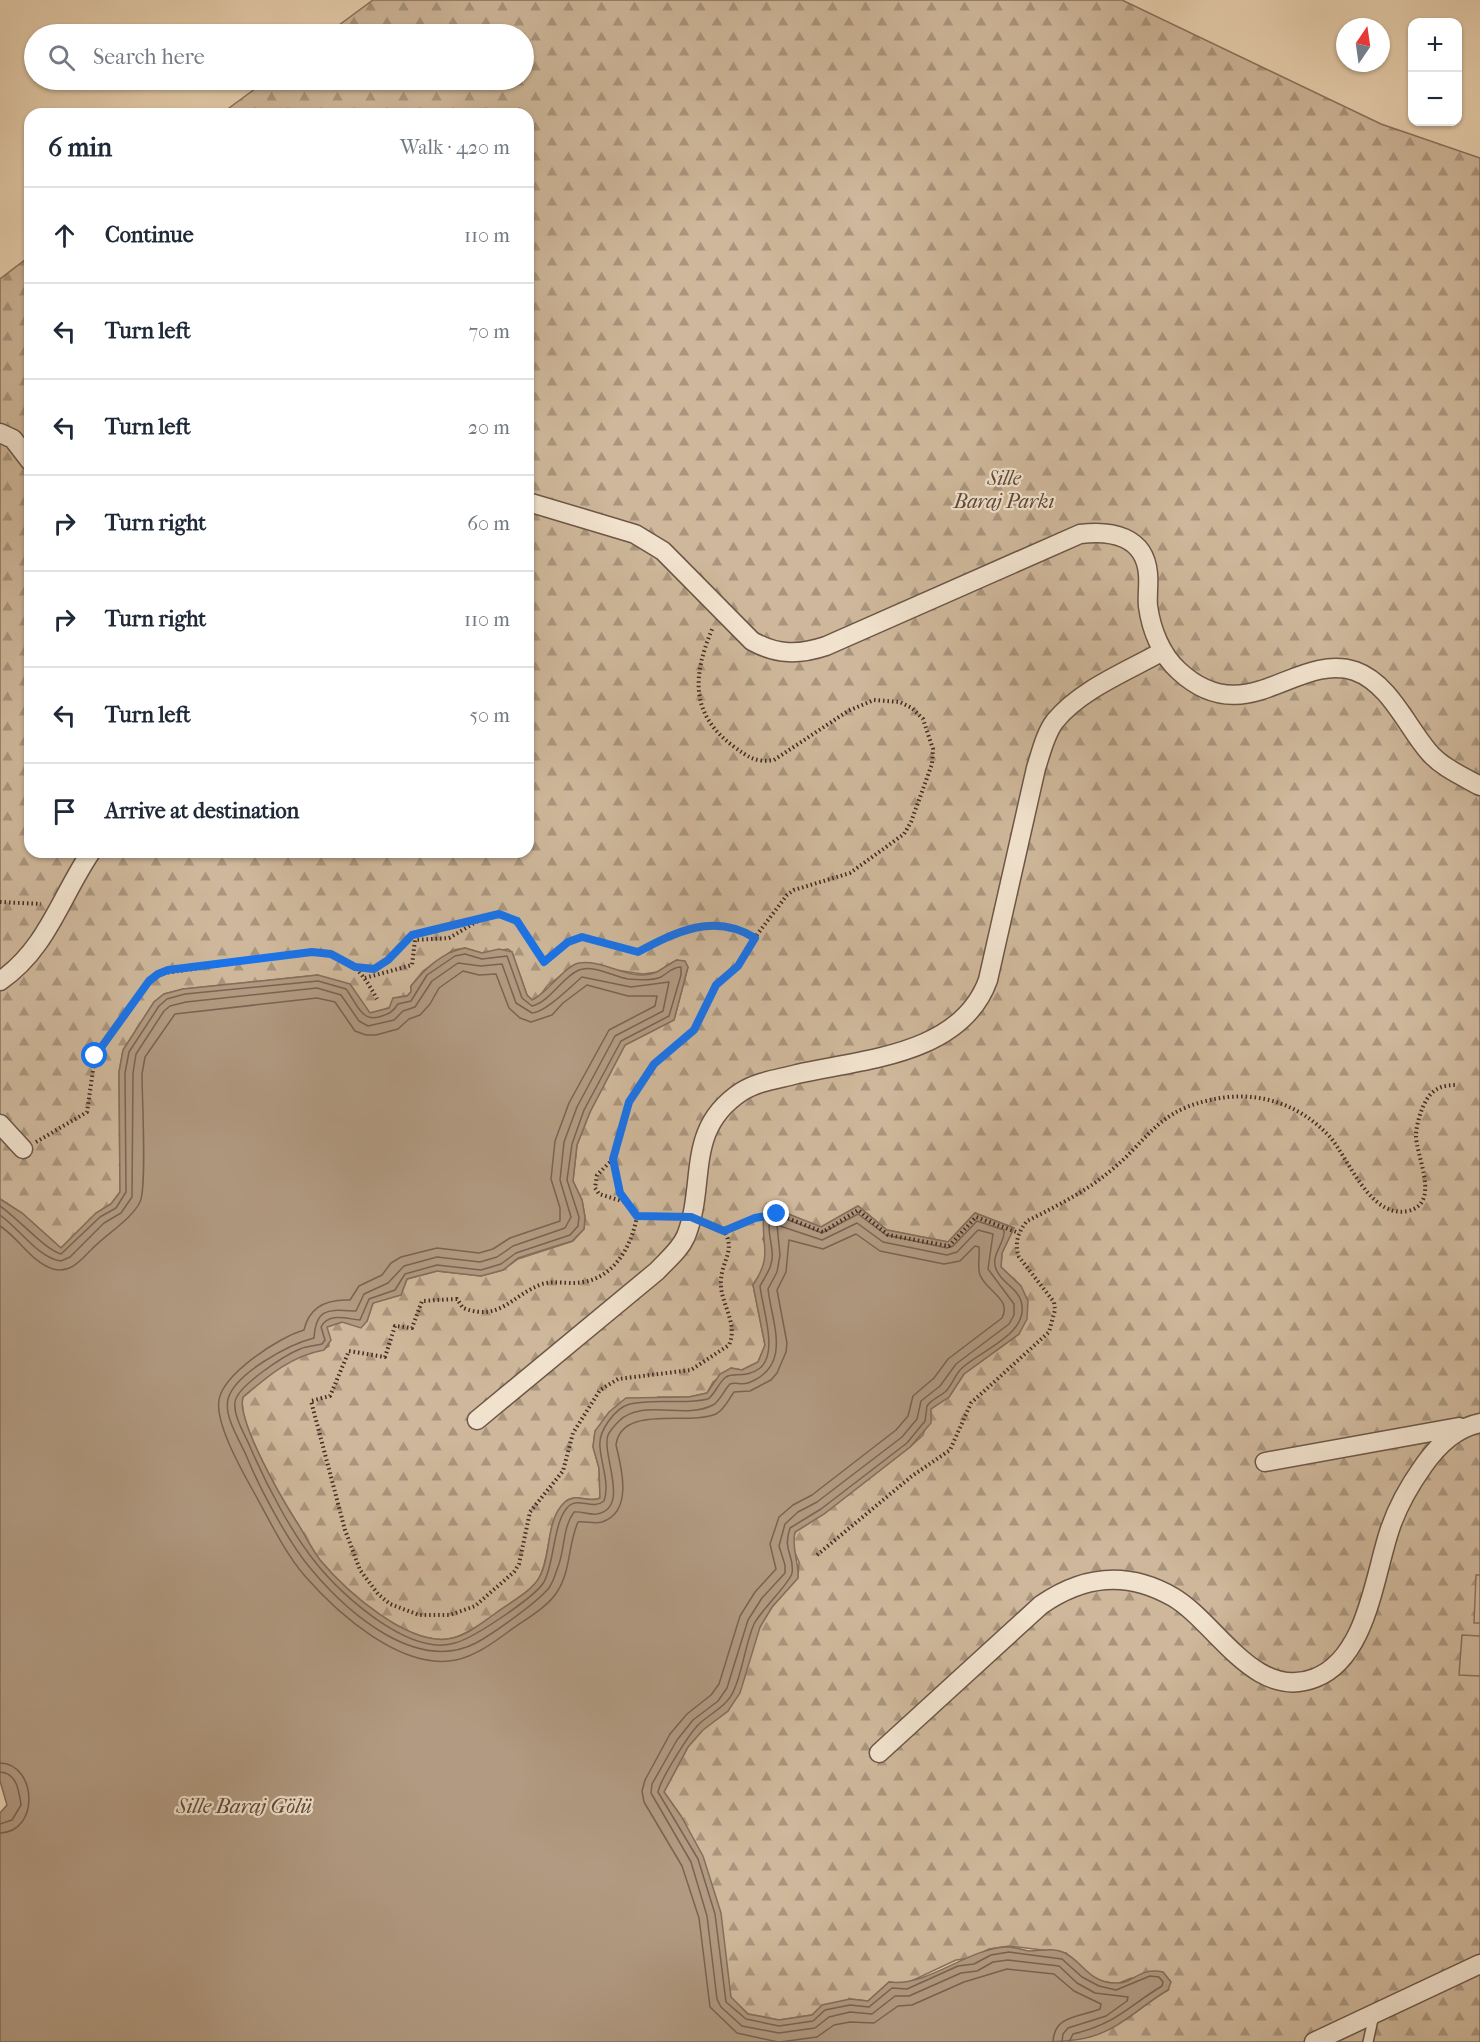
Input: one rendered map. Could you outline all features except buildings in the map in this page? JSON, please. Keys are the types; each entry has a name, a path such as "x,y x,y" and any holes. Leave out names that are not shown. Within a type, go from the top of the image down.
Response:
{"street":[{"path":"0,433 13,439 24,453"},
{"path":"534,504 635,534 650,541 663,551 752,641 764,648 794,654 809,651 1080,534 1104,531 1136,545 1144,557 1148,573 1151,620 1163,651 1178,671 1215,692 1240,695 1261,691 1321,670 1338,669 1356,672 1373,682 1387,695 1428,751 1441,764 1480,786"},
{"path":"477,1420 657,1271 686,1237 691,1217 698,1161 705,1133 715,1116 742,1091 758,1084 928,1043 973,1008 983,994 988,980 1036,768 1054,722 1082,698 1163,651"},
{"path":"0,981 36,947 62,906 88,858"},
{"path":"0,1124 23,1149"},
{"path":"1265,1462 1472,1425"},
{"path":"879,1753 1041,1605 1063,1590 1090,1581 1124,1580 1150,1587 1174,1598 1243,1661 1263,1674 1289,1683 1314,1679 1337,1667 1353,1643 1364,1618 1403,1495 1436,1447 1472,1425"},
{"path":"1314,2042 1480,1964"}],"lane":[{"path":"1368,2042 1374,2012"}],"path":[{"path":"721,610 702,657 697,683 700,701 704,715 713,727 750,760 763,762 774,760 848,711 874,700 900,702 912,708 923,719 933,749 932,764 911,822 904,834 850,873 794,890 787,895 755,938 738,966 716,985 694,1030 654,1064 637,1088 625,1116 613,1159 615,1180 637,1216 632,1241 606,1272 593,1280 582,1283 545,1283 490,1312 463,1308 457,1299 422,1301 412,1328 395,1326 385,1357 350,1351 330,1396 311,1401 354,1555 368,1582 390,1604 419,1615 434,1617 450,1615 475,1606 508,1579 519,1564 530,1512 563,1471 573,1433 600,1390 618,1379 691,1370 729,1345 733,1327 724,1301 721,1280 731,1250 724,1231"},
{"path":"0,902 62,906"},
{"path":"355,967 374,969 412,935 489,914 509,916 517,921 544,962 568,942 582,937 638,952 670,934 705,925 741,929 755,938"},
{"path":"365,978 412,965 415,940 449,938 489,914"},
{"path":"23,1149 87,1112 95,1056 149,981 158,974 312,952 337,956 355,967 365,978 377,999"},
{"path":"817,1555 912,1476 950,1450 971,1403 1050,1332 1055,1310 1054,1302 1019,1257 1016,1249 1019,1233 1027,1221 1107,1174 1167,1116 1186,1107 1226,1096 1244,1095 1274,1101 1301,1113 1329,1136 1358,1181 1370,1194 1388,1207 1407,1211 1418,1207 1424,1196 1425,1180 1416,1134 1419,1117 1433,1091 1445,1085 1458,1085"},
{"path":"613,1159 597,1176 595,1188 600,1194 628,1204"},
{"path":"637,1216 691,1217 724,1231 755,1218 777,1214 823,1232 858,1210 888,1235 949,1246 976,1217 1019,1233"}],"green space":[{"name":"Sille Baraj Parkı","path":"373,0 1122,0 1381,124 1480,158 1480,2042 1047,2042 1078,2037 1111,2026 1129,2017 1168,1990 1131,1978 1117,1984 1101,1981 1085,1972 1066,1953 1009,1946 989,1949 972,1958 956,1960 905,1984 889,1982 868,2001 850,1999 812,2015 779,2020 748,2014 730,1997 726,1959 681,1816 664,1792 688,1747 702,1730 728,1711 760,1627 772,1607 798,1578 799,1562 792,1546 795,1532 824,1514 910,1447 923,1435 931,1409 949,1397 964,1374 1019,1334 1021,1286 1001,1267 1002,1253 1014,1228 975,1213 948,1242 887,1230 858,1206 821,1227 778,1210 763,1238 767,1252 764,1268 753,1285 765,1345 758,1362 742,1370 731,1368 713,1382 707,1393 689,1397 658,1397 595,1431 593,1447 599,1468 600,1498 591,1500 573,1498 565,1502 554,1518 546,1559 539,1578 519,1597 465,1633 453,1638 436,1639 418,1635 399,1626 362,1601 320,1560 281,1496 253,1441 246,1423 243,1397 286,1364 305,1353 323,1350 329,1346 327,1327 342,1322 367,1321 373,1303 401,1295 407,1279 437,1271 481,1276 503,1270 518,1259 573,1241 584,1229 585,1217 582,1200 573,1181 577,1145 590,1112 625,1045 674,1020 688,967 677,960 657,972 643,974 576,964 547,986 539,997 532,1000 527,995 512,952 508,949 482,953 465,948 453,950 423,971 411,986 411,992 407,996 399,997 389,1008 370,1013 318,975 183,989 164,994 154,1002 123,1050 119,1072 120,1192 111,1204 96,1213 61,1248 22,1213 0,1199 0,279 24,261 24,858 534,858 534,108 229,108 253,90 534,90 534,24 341,24"},
{"path":"1476,1575 1480,1575 1480,1623 1474,1623"},
{"path":"1462,1635 1480,1636 1480,1676 1459,1675"}],"water":[{"name":"Sille Baraj Gölü","path":"465,948 482,953 499,949 512,952 527,995 532,1000 544,992 567,969 579,963 598,964 638,975 657,972 677,960 685,961 688,967 674,1020 625,1045 590,1112 577,1145 573,1181 582,1200 585,1217 584,1229 572,1241 518,1258 503,1270 481,1276 437,1271 407,1279 401,1295 373,1303 367,1321 361,1328 342,1322 327,1327 331,1340 324,1350 290,1362 243,1397 246,1423 253,1441 281,1496 314,1551 331,1572 362,1601 399,1626 418,1635 436,1639 453,1638 465,1634 531,1588 539,1578 546,1559 554,1518 565,1502 573,1498 591,1500 600,1498 599,1468 593,1447 595,1431 609,1412 626,1398 689,1397 707,1393 720,1374 731,1368 742,1370 758,1362 765,1345 753,1285 765,1257 764,1212 778,1210 821,1227 858,1206 887,1230 948,1242 975,1213 1014,1228 1002,1253 1001,1267 1021,1286 1028,1301 1027,1319 1019,1334 964,1374 949,1397 931,1409 931,1423 910,1447 824,1514 795,1532 798,1578 772,1607 760,1627 740,1693 728,1711 703,1730 688,1747 664,1792 681,1816 703,1856 721,1913 731,1997 748,2014 779,2020 812,2015 822,2005 850,1999 868,2001 889,1982 918,1979 976,1954 1009,1947 1029,1951 1060,1951 1072,1957 1099,1980 1107,1982 1122,1983 1148,1972 1163,1972 1171,1982 1168,1990 1121,2023 1085,2038 1047,2042 0,2042 0,1813 7,1805 0,1781 0,1199 22,1213 61,1248 96,1213 111,1204 120,1192 119,1072 123,1050 154,1002 164,994 183,989 318,975 350,984 370,1013 389,1008 393,998 407,996 411,992 411,986 435,962 449,953"}],"route":[{"path":"95,1056 149,981 168,970 312,952 331,954 343,958 355,967 374,969 388,960 412,935 489,914 509,916 517,921 544,962 568,942 582,937 638,952 655,941 686,929 705,925 741,929 755,938 738,966 716,985 694,1030 684,1041 654,1064 629,1102 613,1159 615,1180 620,1193 637,1216 691,1217 724,1231 755,1218 777,1214"}]}
